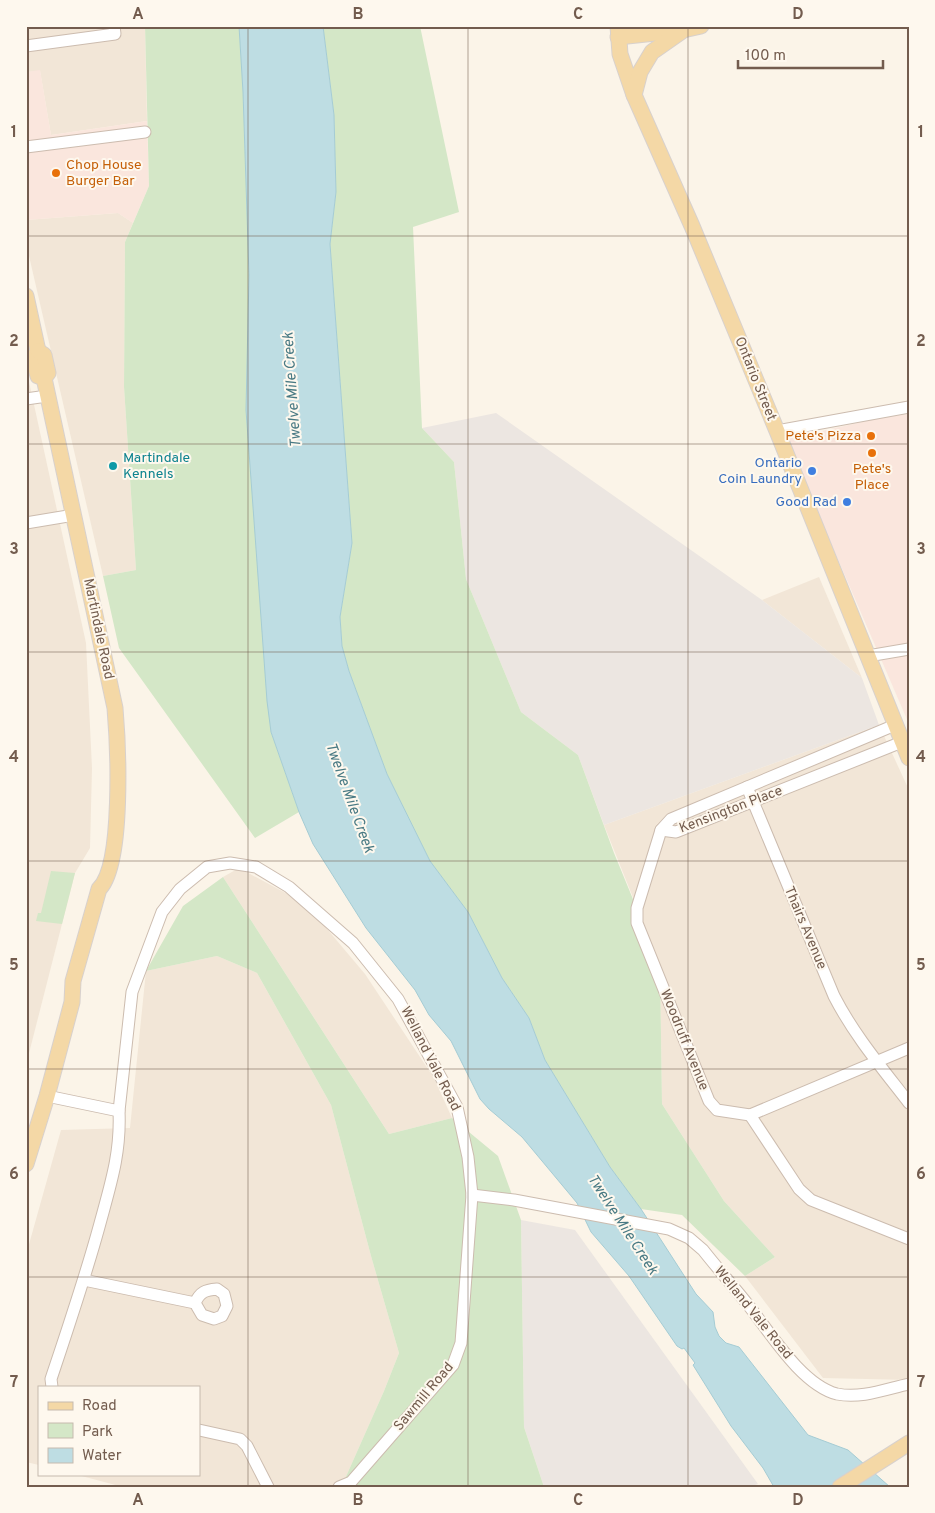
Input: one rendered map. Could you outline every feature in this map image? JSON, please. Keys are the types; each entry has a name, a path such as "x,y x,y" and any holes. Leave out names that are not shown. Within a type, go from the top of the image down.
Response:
{"main road":[{"path":"618,32 683,30 701,26"},
{"path":"634,95 640,72 652,52 683,30"},
{"name":"Ontario Street","path":"618,32 620,54 634,95 692,226 907,752"},
{"name":"Martindale Road","path":"26,296 38,351 33,358 38,376 44,378 115,708 119,793 114,845 105,883 98,888 73,981 72,1002 47,1096 26,1164"},
{"path":"840,1487 909,1443"}],"street":[{"path":"26,46 114,30"},
{"path":"26,147 145,132"},
{"path":"26,399 47,396"},
{"path":"777,431 909,407"},
{"path":"26,523 74,515"},
{"path":"868,656 909,649"},
{"name":"Kensington Place","path":"661,830 671,818 895,725"},
{"name":"Kensington Place","path":"661,830 676,832 753,801 907,752"},
{"name":"Thairs Avenue","path":"747,787 844,1016 876,1062 909,1102"},
{"name":"Woodruff Avenue","path":"661,830 637,908 636,923 709,1101 717,1110 750,1115"},
{"name":"Welland Vale Road","path":"119,1111 132,992 162,912 180,889 207,867 230,863 256,867 289,887 353,943 398,999 457,1107 468,1158 472,1195 514,1200 668,1229 689,1238 703,1250 797,1367 816,1385 837,1394 849,1395 909,1384"},
{"path":"909,1048 750,1115 799,1189 811,1200 909,1239"},
{"path":"47,1096 119,1111 120,1130 116,1165 84,1280 51,1379 52,1386"},
{"name":"Sawmill Road","path":"339,1487 351,1482 453,1365 461,1343 472,1195"},
{"path":"84,1280 195,1303"},
{"path":"200,1430 240,1439 247,1446 268,1487"}],"shaded area":[{"path":"26,26 145,26 147,121 51,135 40,71 27,72"},
{"path":"26,68 27,72 40,70 51,135 147,121 149,186 133,223 118,213 26,220"},
{"path":"118,213 133,223 125,242 124,387 136,570 103,576 26,243 26,220"},
{"path":"26,368 86,643 92,768 90,848 75,873 26,1065"},
{"path":"496,413 762,600 862,678 879,725 604,825 578,755 521,712 466,579 454,462 422,428"},
{"path":"909,414 909,724 786,439 880,418"},
{"path":"819,577 862,678 762,600"},
{"path":"879,725 909,790 909,1380 823,1378 745,1276 775,1257 724,1201 662,1104 660,965 604,825"},
{"path":"239,868 306,904 365,974 434,1078 452,1118 389,1134 223,877"},
{"path":"217,956 257,973 331,1105 399,1353 384,1391 340,1487 123,1487 82,1476 200,1476 200,1386 38,1386 38,1465 26,1462 26,1255 61,1130 130,1128 146,971"},
{"path":"521,1220 575,1230 758,1484 749,1487 544,1487 524,1427"}],"green space":[{"path":"145,26 239,26 249,275 246,410 271,732 299,812 255,838 119,648 103,576 136,570 124,387 125,242 149,186"},
{"path":"323,26 420,26 459,212 413,227 422,428 454,462 466,579 521,712 578,755 614,853 660,965 662,1104 724,1201 775,1257 745,1276 682,1215 641,1209 610,1167 545,1060 529,1018 502,978 468,912 430,861 387,774 349,671 342,646 340,617 352,543 330,244 336,192 334,115"},
{"path":"51,871 75,873 62,924 36,921 38,913 41,913"},
{"path":"223,877 389,1134 452,1118 498,1156 521,1220 524,1427 544,1487 340,1487 384,1391 399,1353 331,1105 257,973 217,956 146,971 183,906"}],"water":[{"name":"Twelve Mile Creek","path":"239,26 323,26 334,115 336,192 330,244 352,543 340,617 342,646 349,671 387,774 430,861 468,912 502,978 529,1018 545,1060 610,1167 641,1209 696,1294 713,1312 715,1327 719,1336 726,1343 739,1347 808,1435 848,1450 890,1487 774,1487 763,1468 731,1426 693,1365 695,1363 684,1348 682,1349 677,1346 629,1276 591,1232 577,1203 522,1137 480,1099 451,1041 429,1015 415,990 366,928 313,844 299,812 271,732 267,701 246,410 249,275"}],"place":[{"name":"Chop House Burger Bar","path":"56,173"},
{"name":"Pete's Pizza","path":"871,436"},
{"name":"Pete's Place","path":"872,453"},
{"name":"Martindale Kennels","path":"113,466"},
{"name":"Ontario Coin Laundry","path":"812,471"},
{"name":"Good Rad","path":"847,502"}]}
